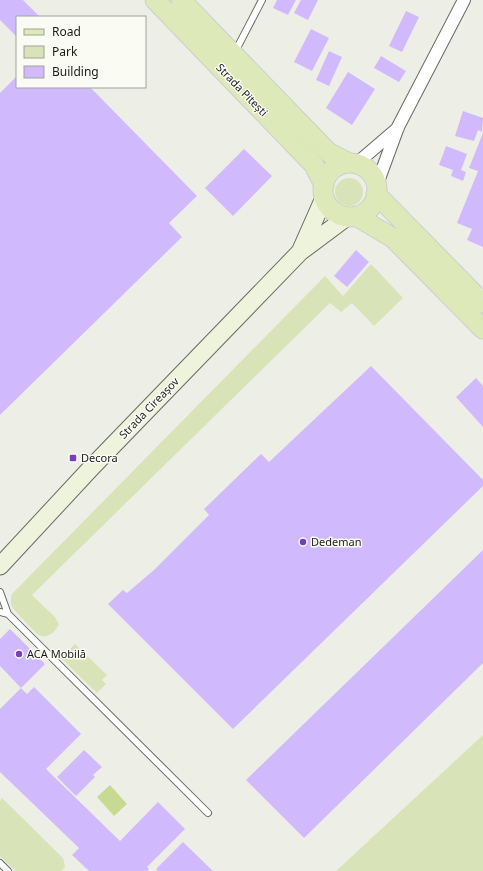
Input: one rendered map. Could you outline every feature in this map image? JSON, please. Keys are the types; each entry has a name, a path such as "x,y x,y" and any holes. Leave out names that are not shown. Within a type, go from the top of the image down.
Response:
{"main road":[{"name":"Strada Pitești","path":"155,0 314,165 330,209 335,213 352,216 393,238 483,329"},
{"name":"Strada Pitești","path":"181,0 328,152 353,164 364,167 370,172 374,180 376,191 483,303"},
{"path":"324,191 327,176 333,169 340,165 353,164"},
{"name":"Strada Cireașov","path":"300,252 324,191"},
{"path":"352,216 365,212 372,204 376,191"},
{"name":"Strada Cireașov","path":"0,566 91,468 300,252 352,216"}],"street":[{"path":"376,191 398,127 464,0"},
{"path":"353,164 398,127"}],"lane":[{"path":"234,56 262,0"},
{"path":"0,592 8,614 208,813"},
{"path":"0,612 8,614"},
{"path":"0,863 8,871"}],"green space":[{"path":"349,178 359,182 363,192 359,202 349,206 339,202 335,192 339,182"},
{"path":"371,264 403,298 374,326 352,303 341,312 330,303 32,595 55,617 59,624 58,627 51,634 42,636 25,622 12,607 12,594 325,276 343,296"},
{"path":"75,644 107,675 102,680 106,684 97,693 61,658"},
{"path":"483,735 483,871 336,871"},
{"path":"2,798 63,858 65,867 61,871 16,871 0,856 0,801"}],"shaded area":[{"path":"110,785 127,804 114,816 97,797"}],"building":[{"path":"0,0 23,0 39,16 16,16 16,36 0,20"},
{"path":"277,0 296,0 288,15 273,8"},
{"path":"301,0 318,0 308,20 294,13"},
{"path":"406,11 419,17 402,52 389,46"},
{"path":"311,29 329,38 312,71 294,62"},
{"path":"329,51 342,57 329,86 316,80"},
{"path":"381,56 406,71 399,82 374,68"},
{"path":"348,72 375,89 352,125 326,108"},
{"path":"16,77 16,88 91,88 197,196 169,223 182,237 0,415 0,93"},
{"path":"463,111 483,118 482,132 478,130 474,141 455,136"},
{"path":"483,133 483,247 467,240 472,229 457,223 478,171 469,168"},
{"path":"446,146 467,154 461,170 466,172 463,181 451,176 453,170 439,165"},
{"path":"244,149 272,176 233,216 205,188"},
{"path":"356,250 369,262 347,287 334,276"},
{"name":"Dedeman","path":"371,366 483,480 483,486 233,729 108,604 123,590 127,593 154,570 209,515 204,509 261,454 269,462"},
{"path":"476,378 483,386 483,427 456,397"},
{"path":"483,550 483,663 304,838 246,780"},
{"path":"10,629 45,664 21,688 0,666 0,639"},
{"path":"34,687 81,734 46,769 120,841 158,802 185,829 147,867 149,869 147,871 89,871 72,855 79,848 0,772 0,709 21,688 27,694"},
{"path":"84,750 102,767 93,775 95,777 76,796 57,777"},
{"path":"183,842 213,871 158,871 156,869"}],"place":[{"name":"Decora","path":"73,458"},
{"name":"Dedeman","path":"303,542"},
{"name":"ACA Mobilă","path":"19,654"}]}
